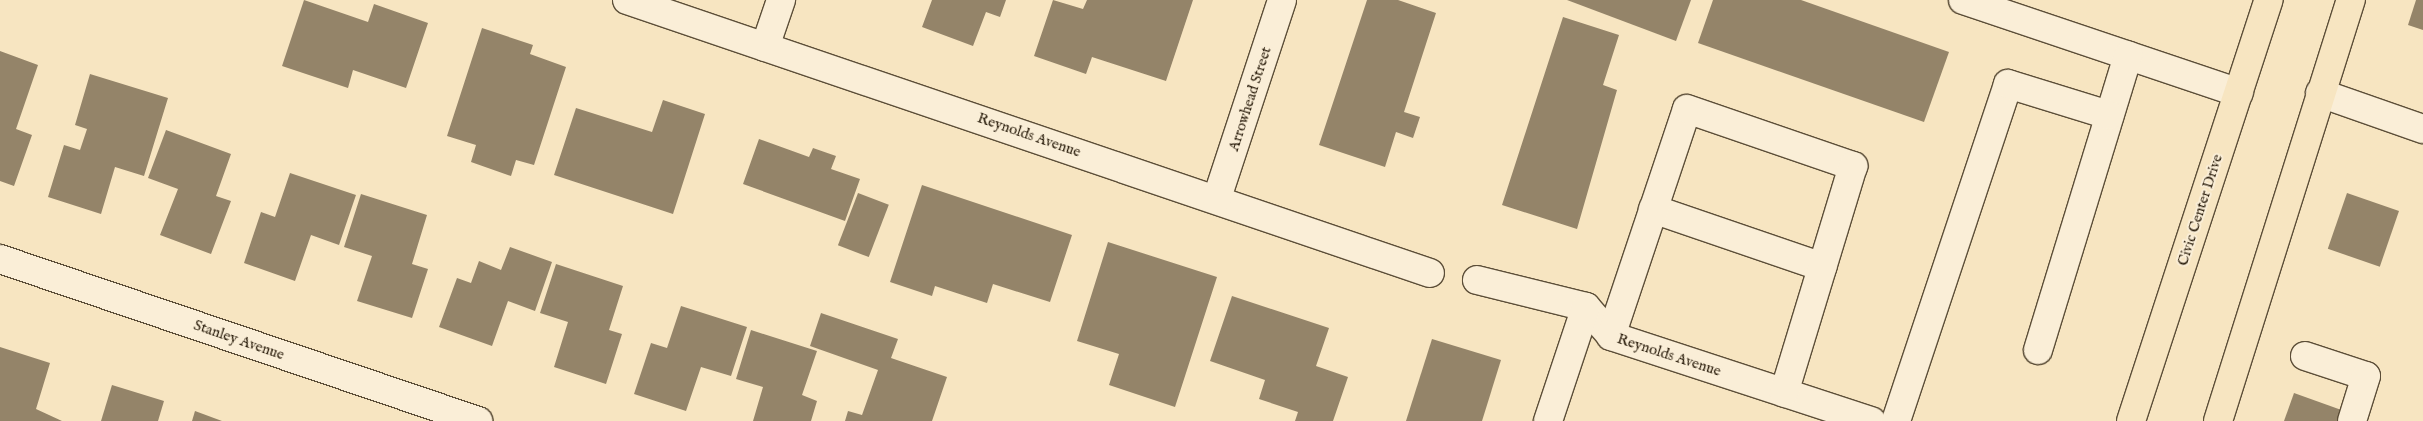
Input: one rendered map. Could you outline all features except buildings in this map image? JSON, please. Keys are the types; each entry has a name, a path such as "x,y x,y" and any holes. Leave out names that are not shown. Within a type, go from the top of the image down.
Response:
{"main road":[{"name":"Civic Center Drive","path":"2131,421 2269,0"},
{"path":"2218,421 2320,93 2351,0"}],"street":[{"name":"Reynolds Avenue","path":"627,0 1217,198 1430,273"},
{"path":"765,47 781,0"},
{"name":"Arrowhead Street","path":"1217,198 1282,0"},
{"path":"1964,0 2239,92"},
{"path":"2038,350 2128,55"},
{"path":"1896,421 2008,84 2109,115"},
{"path":"2320,93 2423,130"},
{"path":"1612,336 1652,209 1687,109 1853,166 1784,393"},
{"path":"1652,209 1822,267"},
{"name":"Stanley Avenue","path":"0,260 478,421"},
{"path":"1477,280 1586,307 1548,421"},
{"name":"Reynolds Avenue","path":"1586,307 1612,336 1871,421"},
{"path":"2305,356 2366,376 2352,421"}]}
